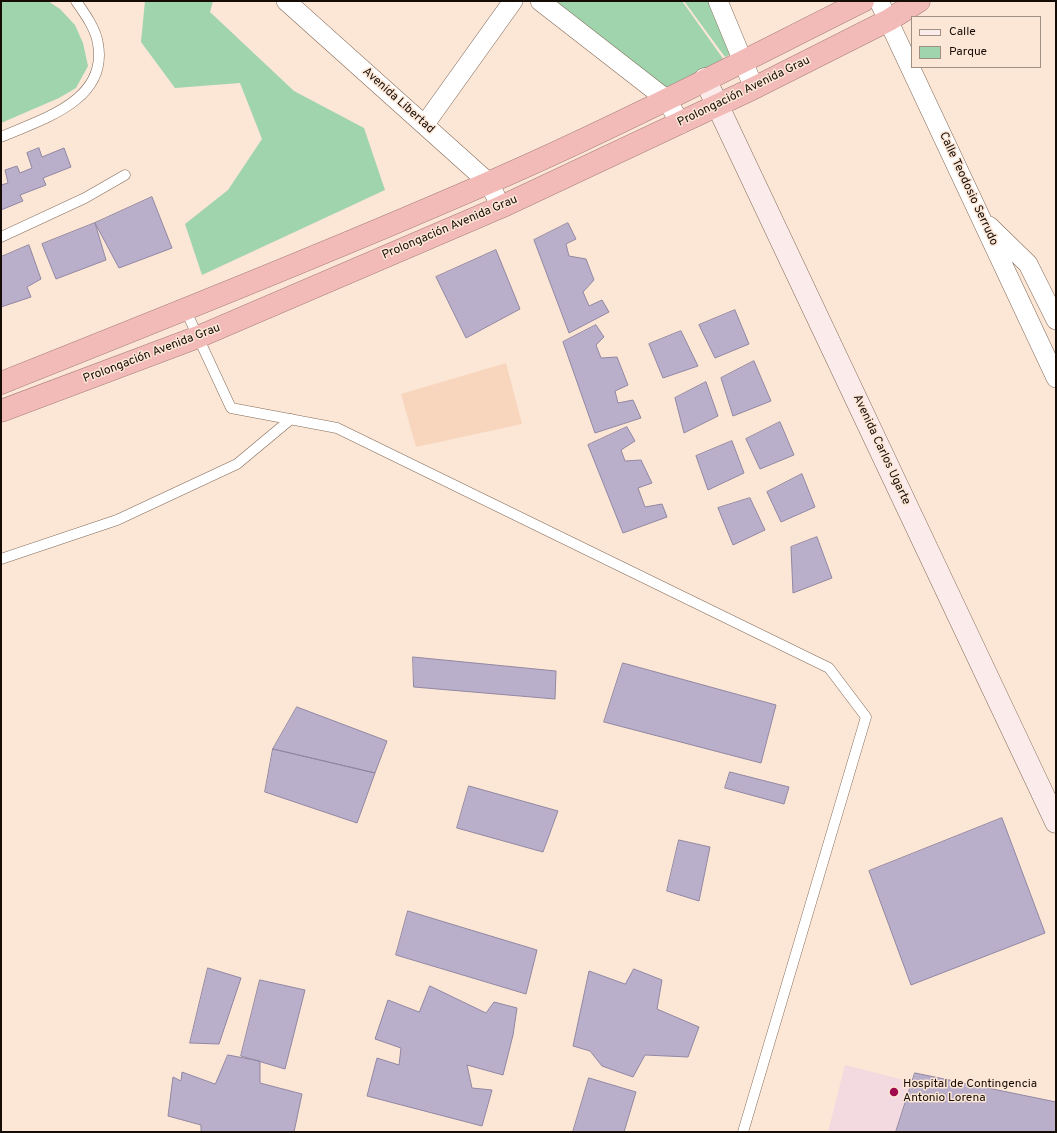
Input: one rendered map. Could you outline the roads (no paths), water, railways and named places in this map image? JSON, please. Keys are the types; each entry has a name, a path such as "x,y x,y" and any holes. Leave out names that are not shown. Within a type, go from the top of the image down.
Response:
{"highway":[{"path":"1,383 185,309 489,183 666,99 863,1"},
{"name":"Prolongación Avenida Grau","path":"1,411 198,337 501,207 681,124 718,104 754,88 884,10 919,1"}],"street":[{"name":"Avenida Libertad","path":"286,1 489,183 501,207"},
{"path":"424,124 513,1"},
{"path":"540,1 666,99 681,124"},
{"path":"718,1 754,88"},
{"name":"Calle Teodosio Serrudo","path":"884,10 911,67"},
{"name":"Calle Teodosio Serrudo","path":"911,68 1056,378"},
{"name":"Avenida Carlos Ugarte","path":"705,79 1056,822"},
{"path":"983,220 1028,264 1056,320"}],"lane":[{"path":"1,136 58,112 84,94 99,70 98,44 90,21 76,1"},
{"path":"1,237 85,198 125,175"},
{"path":"185,309 231,408 338,428 829,668 866,717 743,1132"},
{"path":"1,559 117,520 237,464 291,419"}],"place":[{"name":"Hospital de Contingencia Antonio Lorena","path":"894,1092"}]}
